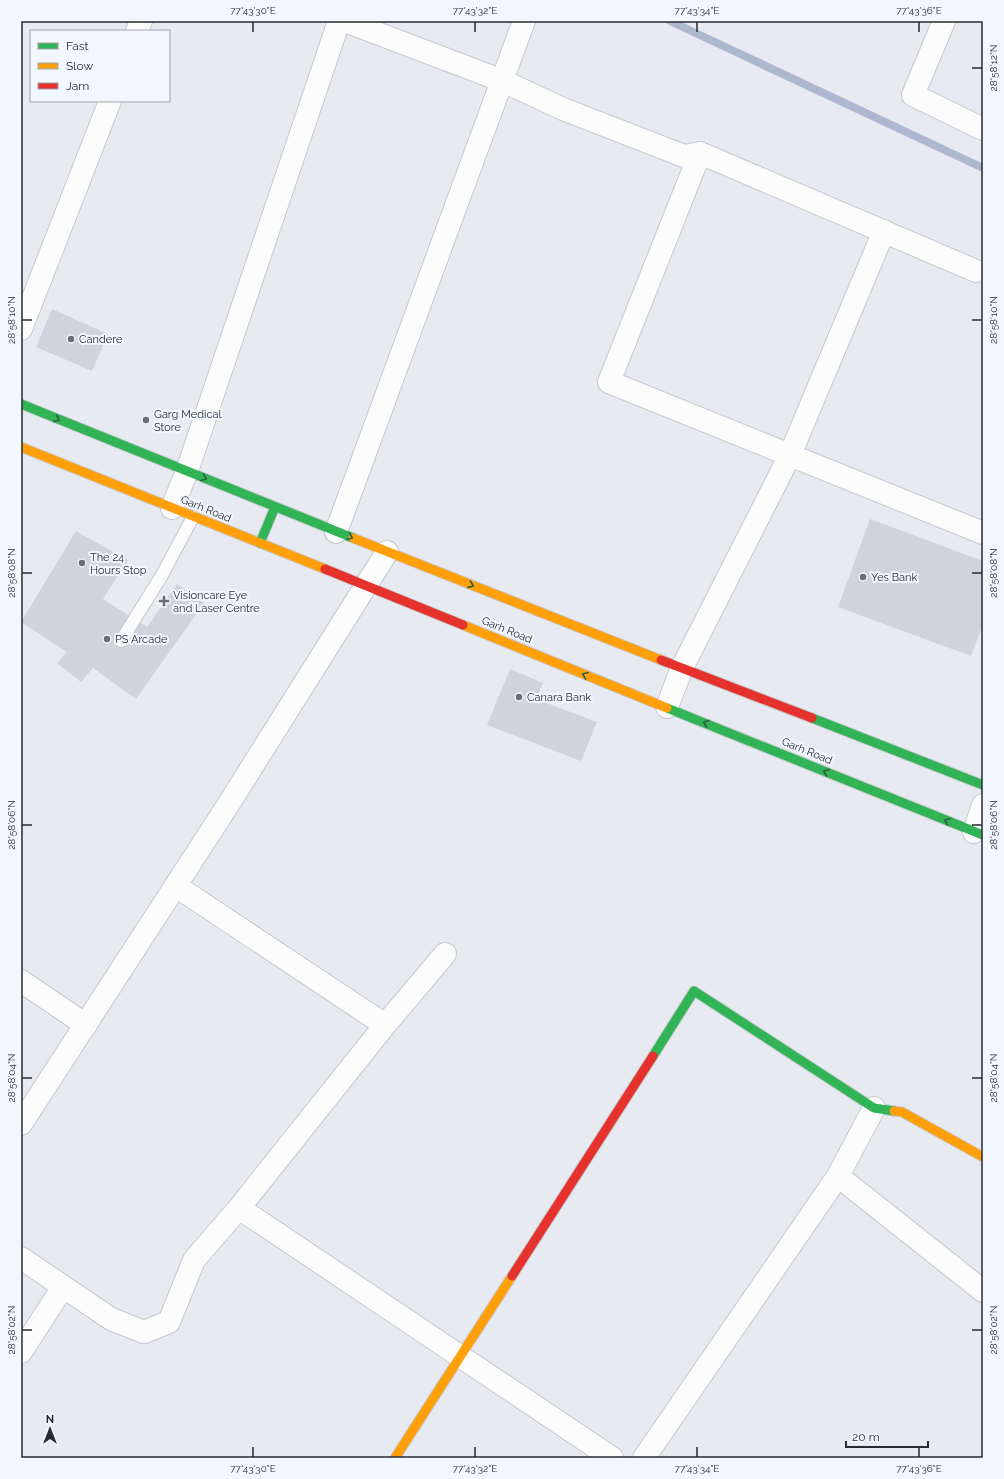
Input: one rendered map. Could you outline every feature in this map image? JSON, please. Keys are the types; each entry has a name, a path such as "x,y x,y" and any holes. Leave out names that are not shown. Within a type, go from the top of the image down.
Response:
{"main road":[{"path":"21,404 336,532 983,785"},
{"name":"Garh Road","path":"21,447 978,833"},
{"path":"260,543 275,507"},
{"path":"395,1458 694,991 874,1108 902,1112 983,1157"}],"street":[{"path":"172,508 187,471 339,21"},
{"path":"345,21 503,81 563,109 684,156 700,152 976,271"},
{"path":"336,532 524,21"},
{"path":"944,21 913,95 983,130"},
{"path":"21,329 110,102"},
{"path":"700,152 609,382 983,533"},
{"path":"667,707 682,668 790,455 884,231"},
{"path":"21,1124 176,886 387,552"},
{"path":"978,833 983,805"},
{"path":"176,886 385,1025"},
{"path":"21,1258 110,1319 144,1332 169,1322 194,1260 239,1208 385,1025 445,954"},
{"path":"21,981 86,1025"},
{"path":"644,1458 838,1176 874,1108"},
{"path":"838,1176 983,1290"},
{"path":"239,1208 612,1458"},
{"path":"21,1352 63,1287"}],"lane":[{"path":"121,641 162,575 193,517"}],"building":[{"path":"52,309 108,334 92,371 36,347"},
{"path":"870,519 983,561 983,624 971,656 838,607"},
{"path":"76,531 128,560 103,599 147,627 177,584 204,603 136,699 93,668 81,682 57,663 67,652 21,622"},
{"path":"510,669 543,683 536,699 597,722 581,761 487,725"}],"waterway":[{"path":"670,21 983,168"}],"traffic: fast":[{"path":"21,404 353,538"},
{"path":"260,543 275,507"},
{"path":"667,708 983,835"},
{"path":"812,718 983,785"},
{"path":"653,1056 694,991 874,1108 894,1111"}],"traffic: slow":[{"path":"21,447 325,569"},
{"path":"353,538 661,660"},
{"path":"463,625 667,708"},
{"path":"894,1111 902,1112 983,1157"},
{"path":"395,1458 512,1276"}],"traffic: jam":[{"path":"325,569 463,625"},
{"path":"661,660 812,718"},
{"path":"512,1276 653,1056"}],"place":[{"name":"Candere","path":"71,339"},
{"name":"Garg Medical Store","path":"146,420"},
{"name":"The 24 Hours Stop","path":"82,563"},
{"name":"Yes Bank","path":"863,577"},
{"name":"Visioncare Eye and Laser Centre","path":"164,601"},
{"name":"PS Arcade","path":"107,639"},
{"name":"Canara Bank","path":"519,697"}]}
